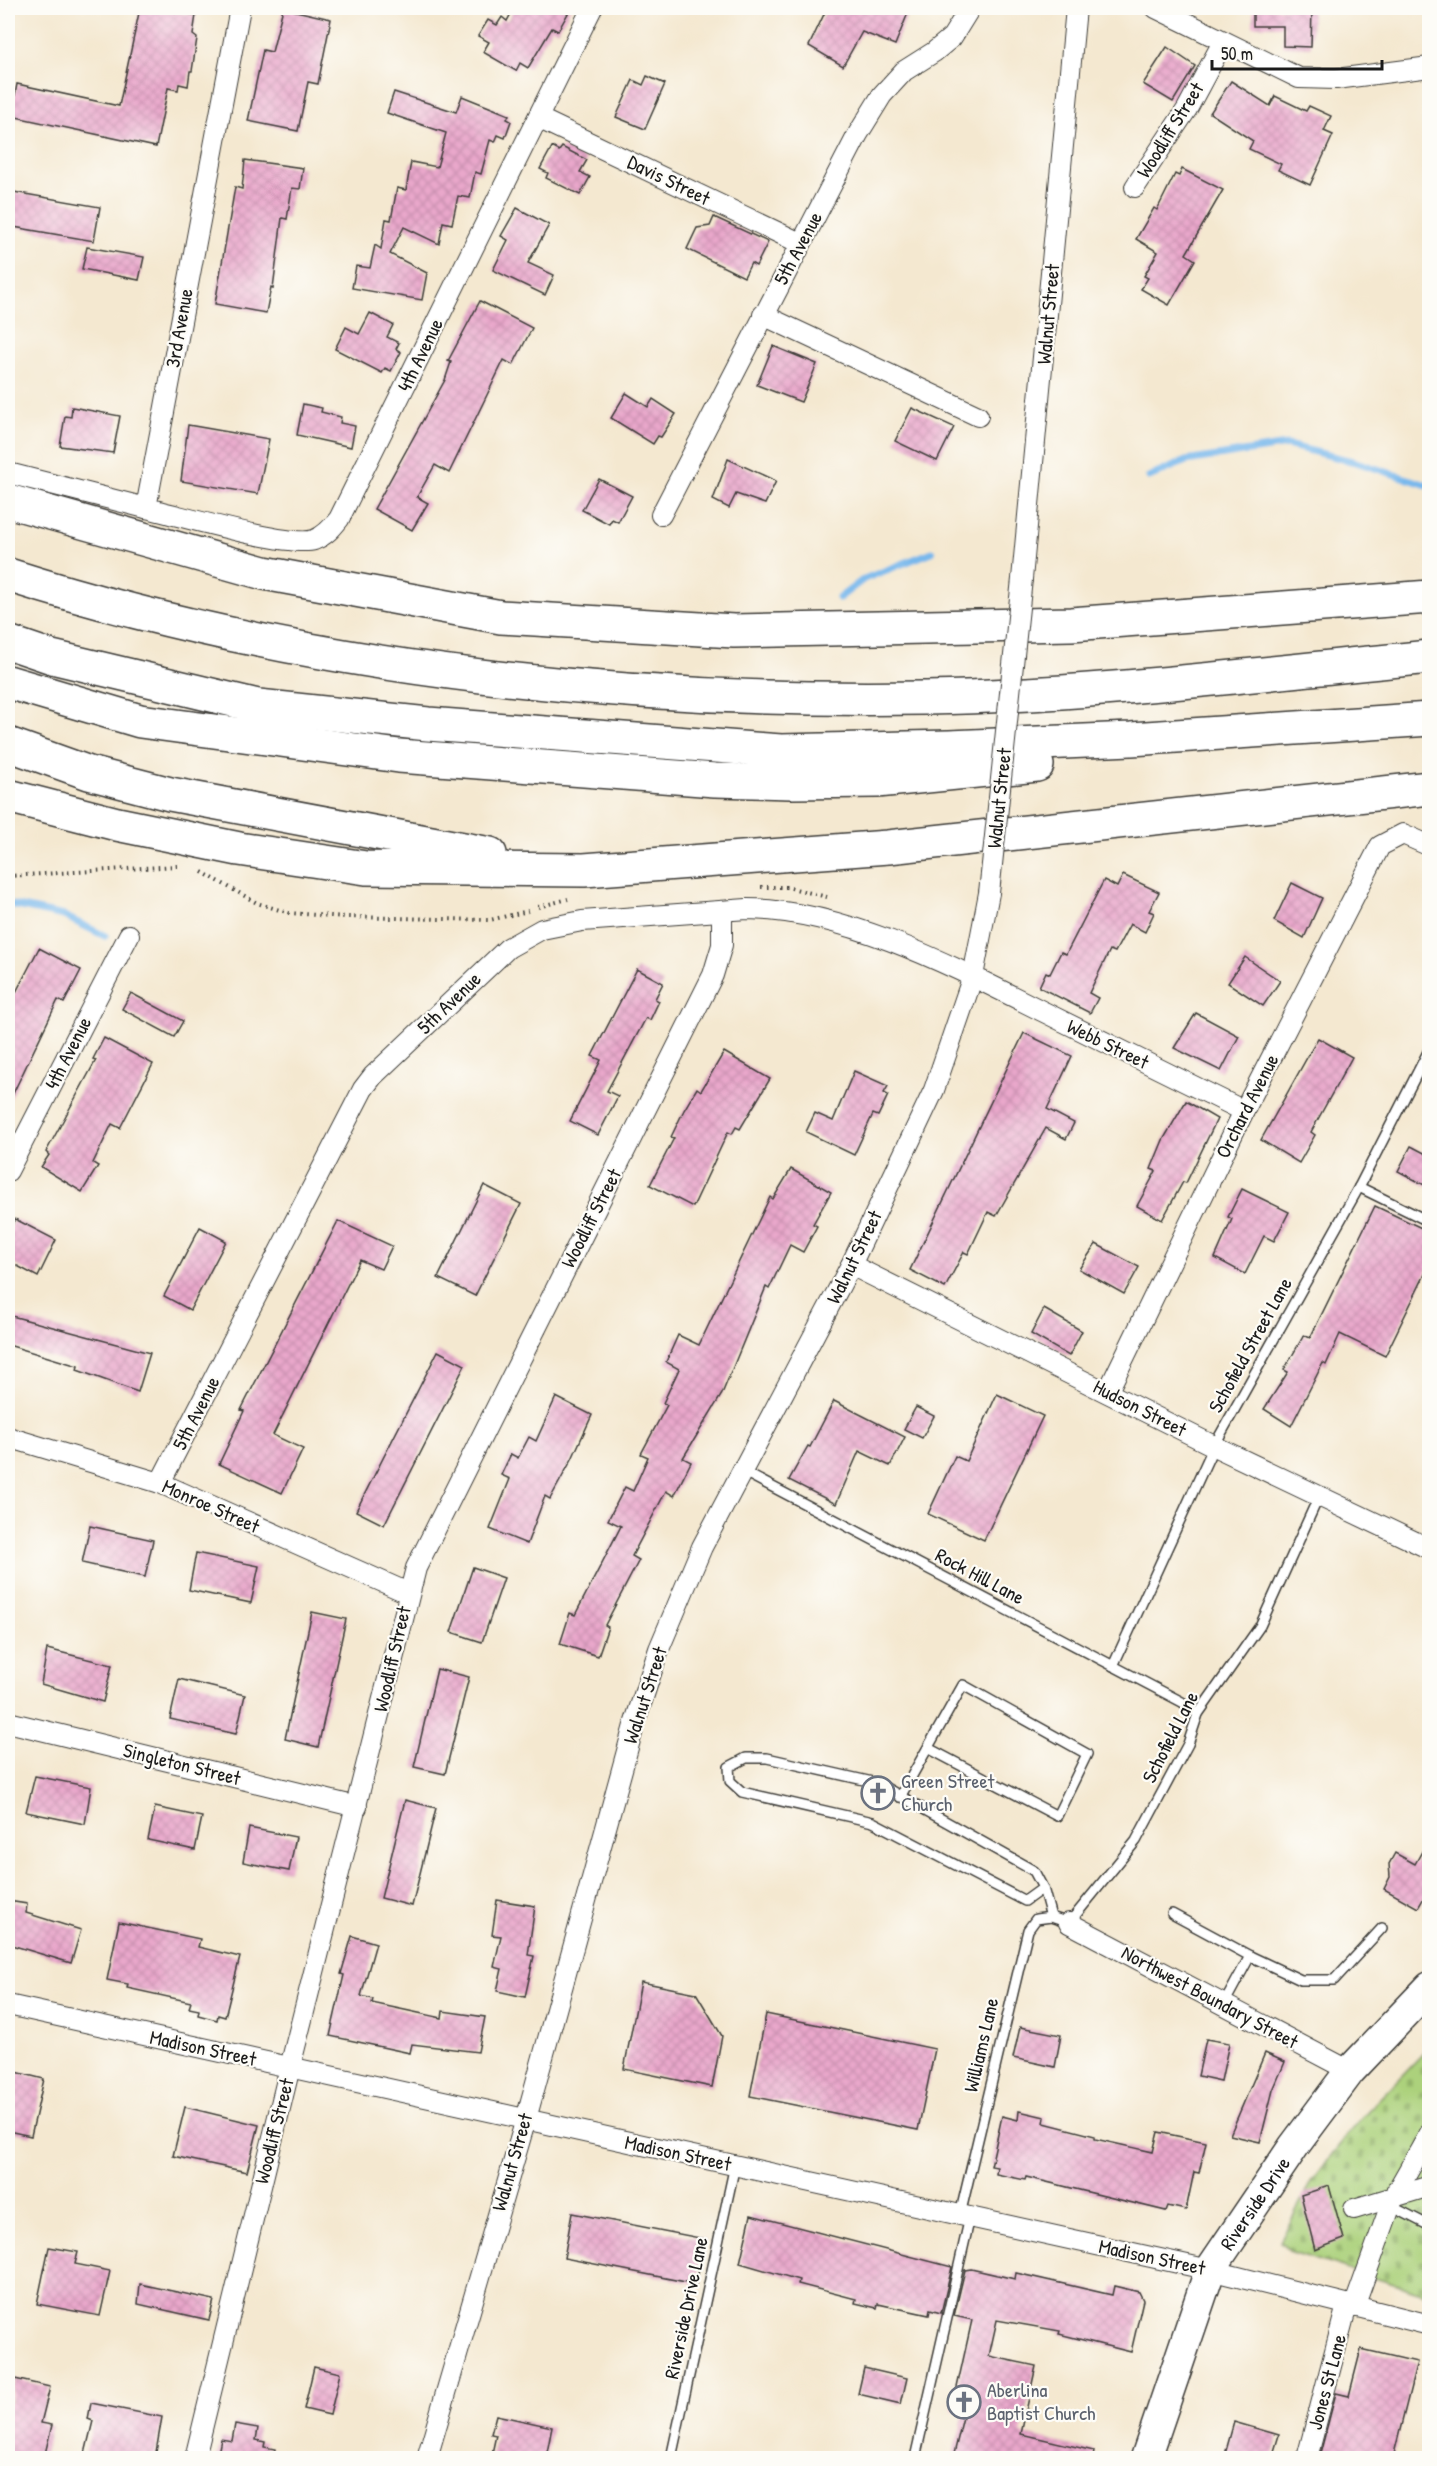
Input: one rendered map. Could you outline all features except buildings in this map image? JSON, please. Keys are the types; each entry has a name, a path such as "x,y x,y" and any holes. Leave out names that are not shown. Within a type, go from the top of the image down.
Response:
{"highway":[{"path":"8,501 46,514 264,573 501,617 734,631 1071,624 1430,597"},
{"path":"8,514 46,514"},
{"path":"8,575 66,594 181,623 340,656 433,670 660,693 757,698 929,698 1082,690 1430,657"},
{"path":"8,642 52,657 258,706 428,724 781,751 1131,739 1430,719"},
{"path":"8,682 140,721 399,756 715,780 791,783 877,781 1047,764 1131,739"},
{"path":"8,744 89,773 170,794 584,870"},
{"path":"8,796 117,824 239,849 366,868 584,870 888,847 1430,788"}],"main road":[{"name":"Riverside Drive","path":"1146,2458 1210,2270 1294,2146 1350,2071 1430,1987"}],"street":[{"name":"3rd Avenue","path":"147,508 240,8"},
{"name":"4th Avenue","path":"147,508 286,540 316,539 330,531 339,519 592,8"},
{"name":"5th Avenue","path":"661,515 800,243 882,95 904,71 934,52 952,37 970,8"},
{"name":"Walnut Street","path":"427,2458 525,2119 635,1722 659,1649 702,1547 744,1472 851,1265 934,1090 973,976 989,893 1022,579 1076,8"},
{"path":"1156,8 1299,78 1336,79 1430,67"},
{"name":"Woodliff Street","path":"1135,187 1187,109 1223,42"},
{"name":"Davis Street","path":"538,118 800,243"},
{"path":"763,315 978,416"},
{"path":"8,473 147,508"},
{"name":"Orchard Avenue","path":"1108,1391 1244,1111 1380,846 1402,834 1430,846"},
{"name":"5th Avenue","path":"160,1483 353,1107 372,1076 487,966 525,937 542,929 582,921 722,911 771,910 818,916 856,928 973,976"},
{"name":"Woodliff Street","path":"195,2458 408,1593 427,1541 713,975 722,945 722,911"},
{"name":"4th Avenue","path":"8,1171 129,935"},
{"name":"Webb Street","path":"973,976 1244,1111"},
{"name":"Hudson Street","path":"851,1265 1108,1391 1214,1446 1430,1549"},
{"name":"Monroe Street","path":"8,1437 160,1483 408,1593"},
{"name":"Singleton Street","path":"8,1722 357,1807"},
{"name":"Northwest Boundary Street","path":"1060,1920 1350,2071"},
{"name":"Madison Street","path":"8,2005 1210,2270 1430,2325"},
{"name":"Jones St Lane","path":"1307,2458 1351,2306 1393,2201 1430,2133"},
{"path":"1354,2209 1393,2201 1430,2186"}],"lane":[{"name":"Schofield Street Lane","path":"1113,1666 1214,1446 1359,1187 1430,1048"},
{"path":"1359,1187 1430,1222"},
{"name":"Rock Hill Lane","path":"744,1472 1182,1702 1198,1714"},
{"name":"Schofield Lane","path":"1060,1920 1136,1841 1188,1744 1198,1714 1260,1626 1320,1495"},
{"path":"900,1797 963,1685 1087,1754 1057,1816 928,1748"},
{"path":"1044,1888 1025,1901 873,1822 742,1792 730,1781 729,1767 746,1758 766,1758 877,1783 1034,1871 1044,1888 1060,1920"},
{"path":"1172,1914 1300,1980 1334,1980 1382,1928"},
{"name":"Williams Lane","path":"915,2458 1028,1930 1036,1920 1060,1920"},
{"path":"1224,2004 1250,1956"},
{"name":"Riverside Drive Lane","path":"671,2458 735,2165"},
{"path":"1393,2201 1430,2226"}],"green space":[{"path":"1429,2047 1429,2295 1289,2251 1280,2242 1312,2180 1359,2120"}],"waterway":[{"path":"1149,477 1186,461 1287,445 1356,462 1430,486"},
{"path":"839,598 864,579 932,552"},
{"path":"8,904 64,916 105,936"}],"place":[{"name":"Green Street Church","path":"878,1793"},
{"name":"Aberlina Baptist Church","path":"964,2402"}]}
